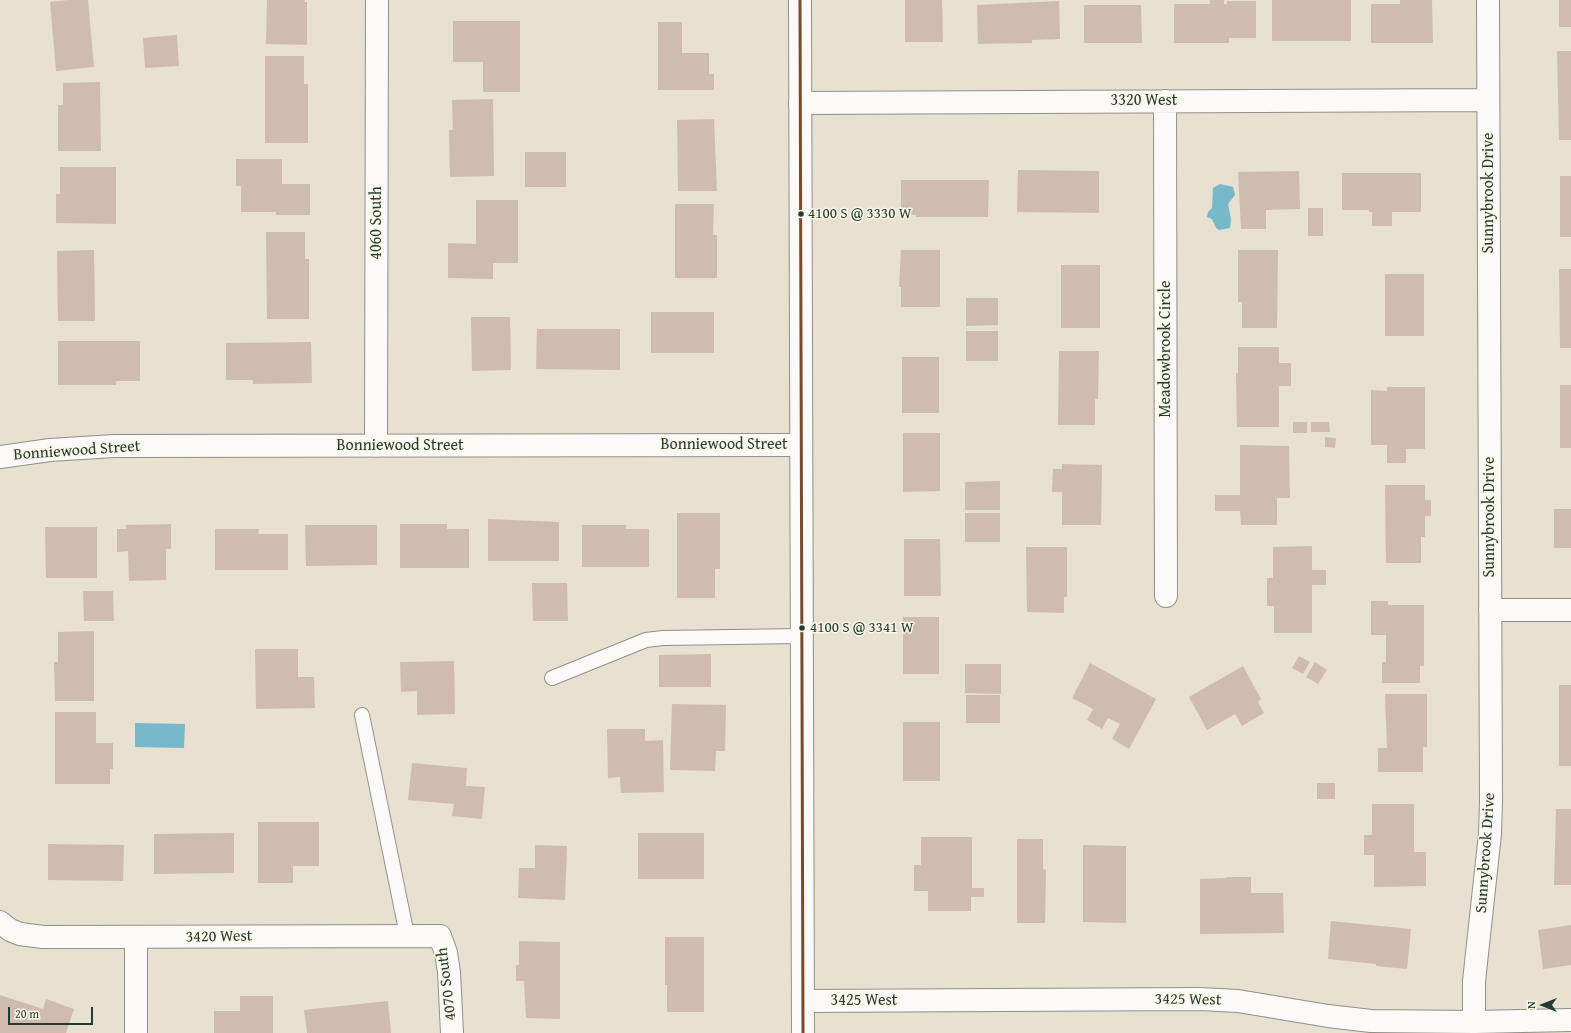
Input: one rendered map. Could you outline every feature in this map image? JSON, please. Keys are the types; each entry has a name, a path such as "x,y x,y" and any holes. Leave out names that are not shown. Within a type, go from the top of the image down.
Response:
{"street":[{"name":"4060 South","path":"376,446 377,0"},
{"path":"800,0 803,1033"},
{"name":"Sunnybrook Drive","path":"1474,1028 1477,949 1490,834 1488,0"},
{"name":"3320 West","path":"800,103 1488,100"},
{"name":"Meadowbrook Circle","path":"1165,101 1166,596"},
{"name":"Bonniewood Street","path":"0,457 50,450 114,446 801,445"},
{"path":"1490,610 1571,610"},
{"name":"3420 West","path":"0,923 10,930 31,936 440,936"},
{"name":"4070 South","path":"440,936 446,953 449,972 452,1033"},
{"path":"136,937 136,1033"},
{"name":"3425 West","path":"803,1001 1200,999 1238,1001 1350,1019 1474,1028 1571,1020"}],"lane":[{"path":"552,678 646,640 663,638 801,636"},
{"path":"362,715 407,935"}],"water":[{"path":"1220,184 1233,187 1235,195 1228,204 1231,219 1230,228 1219,230 1216,228 1212,219 1207,217 1208,212 1212,208 1213,188"},
{"path":"135,723 185,724 184,748 135,747"}],"building":[{"path":"88,0 94,67 56,71 50,2"},
{"path":"267,0 305,0 304,2 307,2 307,45 266,44"},
{"path":"905,0 942,0 943,42 905,42"},
{"path":"1210,0 1224,0 1224,4 1227,4 1227,1 1256,1 1256,38 1229,38 1229,43 1174,43 1174,4 1210,4"},
{"path":"1272,0 1351,0 1351,41 1272,41"},
{"path":"1400,0 1432,0 1433,43 1371,43 1371,4 1400,4"},
{"path":"1559,0 1571,0 1571,27 1559,27"},
{"path":"1059,1 1060,39 1032,40 1032,43 978,44 977,5"},
{"path":"1084,5 1141,5 1142,43 1084,43"},
{"path":"453,21 520,21 520,92 483,92 483,62 453,62"},
{"path":"658,22 682,22 682,53 709,53 709,74 714,74 714,90 658,90"},
{"path":"177,35 179,66 145,68 143,38"},
{"path":"1557,51 1571,51 1571,140 1559,140"},
{"path":"265,56 304,56 304,84 308,84 308,143 265,143"},
{"path":"100,82 101,151 58,151 58,105 63,105 63,83"},
{"path":"493,99 494,176 450,177 449,130 453,130 452,100"},
{"path":"714,119 717,191 678,191 677,120"},
{"path":"525,152 566,152 566,187 525,187"},
{"path":"236,159 282,159 282,184 310,184 310,215 276,215 276,212 241,212 241,186 236,186"},
{"path":"60,167 116,167 116,224 56,223 56,194 60,194"},
{"path":"1018,170 1099,171 1099,213 1017,212"},
{"path":"1299,171 1300,209 1266,210 1266,229 1241,229 1238,172"},
{"path":"1342,173 1421,173 1421,212 1392,212 1392,226 1372,226 1372,212 1369,212 1369,210 1342,210"},
{"path":"1560,176 1571,176 1571,237 1560,237"},
{"path":"901,180 989,180 988,217 916,217 916,215 901,214"},
{"path":"476,200 518,200 518,263 493,263 493,279 448,278 448,243 476,244"},
{"path":"675,204 714,204 713,235 717,235 717,278 675,278"},
{"path":"1308,208 1323,208 1323,236 1308,236"},
{"path":"266,232 305,232 305,259 309,259 309,319 267,319"},
{"path":"94,250 95,321 58,321 57,251"},
{"path":"901,250 940,250 940,307 901,307 901,287 899,287"},
{"path":"1238,250 1278,250 1277,328 1242,328 1242,302 1238,302"},
{"path":"1061,265 1100,265 1100,328 1061,328"},
{"path":"1559,269 1571,269 1571,348 1560,348"},
{"path":"1385,274 1424,274 1424,336 1385,336"},
{"path":"966,298 998,298 998,325 966,326"},
{"path":"651,312 714,312 714,353 651,353"},
{"path":"471,317 510,317 511,370 472,371"},
{"path":"537,329 620,329 620,370 536,369"},
{"path":"966,331 998,331 998,361 966,361"},
{"path":"58,341 140,341 140,381 116,381 116,385 58,385"},
{"path":"311,342 312,383 253,384 253,380 226,380 226,343"},
{"path":"1238,347 1279,347 1279,363 1291,363 1291,386 1279,386 1279,427 1237,427 1236,373 1238,373"},
{"path":"1059,351 1099,351 1098,399 1095,399 1095,425 1058,425"},
{"path":"902,357 939,357 939,413 902,413"},
{"path":"1560,385 1571,385 1571,448 1560,448"},
{"path":"1387,387 1425,387 1425,449 1406,449 1406,463 1387,463 1387,445 1371,445 1371,390 1387,391"},
{"path":"1293,422 1307,422 1307,433 1293,433"},
{"path":"1311,422 1329,422 1330,432 1311,432"},
{"path":"903,433 940,433 940,491 903,492"},
{"path":"1325,437 1336,438 1335,448 1325,447"},
{"path":"1240,445 1289,446 1290,498 1277,498 1277,525 1241,525 1240,511 1215,511 1215,495 1240,495"},
{"path":"1062,464 1102,465 1101,525 1062,525 1062,492 1052,492 1053,469 1062,469"},
{"path":"1000,481 1000,510 965,510 965,482"},
{"path":"1385,485 1425,485 1425,500 1431,500 1431,516 1425,516 1425,537 1421,537 1421,563 1386,563"},
{"path":"1554,509 1571,509 1571,548 1554,548"},
{"path":"677,513 720,513 720,569 715,569 715,598 677,598"},
{"path":"965,513 1000,513 1000,542 965,542"},
{"path":"488,519 559,522 559,561 488,561"},
{"path":"171,524 171,549 166,549 166,580 129,581 128,551 117,552 117,529 126,529 126,525"},
{"path":"400,524 447,524 447,529 469,529 469,568 400,568"},
{"path":"305,525 377,525 377,565 306,566"},
{"path":"582,525 626,525 626,529 649,529 649,567 582,567"},
{"path":"45,527 97,527 97,578 46,578"},
{"path":"215,529 259,529 258,534 288,534 288,570 215,570"},
{"path":"904,539 940,539 941,596 904,596"},
{"path":"1312,546 1312,570 1326,570 1326,585 1312,585 1312,633 1274,633 1274,606 1267,606 1267,578 1273,578 1273,547"},
{"path":"1026,547 1067,547 1067,597 1064,597 1064,613 1027,612"},
{"path":"532,583 567,583 568,621 533,621"},
{"path":"83,591 113,591 114,621 84,621"},
{"path":"1371,601 1388,601 1388,605 1424,605 1424,666 1420,666 1420,683 1382,683 1382,662 1386,662 1386,635 1371,635"},
{"path":"903,617 939,617 939,674 903,674"},
{"path":"94,631 94,701 55,701 54,662 58,662 58,632"},
{"path":"255,649 298,649 298,677 314,677 315,708 256,709"},
{"path":"711,654 711,687 659,687 659,655"},
{"path":"1299,656 1310,662 1303,674 1292,668"},
{"path":"454,661 455,714 417,715 417,691 401,692 400,662"},
{"path":"1315,662 1327,670 1318,684 1306,677"},
{"path":"1090,663 1156,699 1129,749 1112,739 1120,724 1108,718 1102,729 1087,720 1093,709 1072,698"},
{"path":"965,664 1001,664 1001,694 965,693"},
{"path":"1243,666 1261,699 1258,702 1264,713 1242,726 1235,714 1207,730 1189,697"},
{"path":"1559,685 1571,685 1571,766 1559,766"},
{"path":"1385,694 1427,694 1427,747 1423,747 1423,772 1378,772 1378,748 1387,748"},
{"path":"966,695 1000,695 1000,723 966,723"},
{"path":"672,704 726,705 725,751 716,751 715,771 670,770"},
{"path":"55,712 96,712 96,743 113,743 113,769 110,769 110,784 55,784"},
{"path":"903,722 940,722 940,781 903,781"},
{"path":"607,729 645,729 645,741 663,740 664,792 621,793 620,777 608,778"},
{"path":"412,763 467,768 466,786 485,787 482,819 452,816 454,804 408,800"},
{"path":"1317,783 1335,783 1335,799 1317,799"},
{"path":"1372,804 1414,804 1414,852 1426,852 1426,886 1374,887 1374,855 1364,855 1364,835 1372,835"},
{"path":"1556,809 1571,809 1571,885 1554,885"},
{"path":"258,822 319,822 319,866 293,866 293,883 258,883"},
{"path":"234,833 234,873 154,874 154,834"},
{"path":"638,833 704,833 704,879 638,879"},
{"path":"921,837 972,837 972,888 984,888 984,897 971,897 971,911 928,911 928,891 914,891 914,865 921,865"},
{"path":"1017,839 1043,839 1043,869 1046,870 1045,923 1017,923"},
{"path":"48,844 124,845 123,881 48,880"},
{"path":"535,845 567,846 565,900 518,898 519,868 535,868"},
{"path":"1083,845 1126,846 1126,923 1083,922"},
{"path":"1251,877 1251,893 1283,893 1284,933 1200,934 1200,879"},
{"path":"1331,921 1411,929 1407,969 1328,959"},
{"path":"1571,925 1571,965 1543,969 1538,930"},
{"path":"665,937 704,937 704,1012 667,1012 667,985 665,985"},
{"path":"519,941 560,942 560,1019 526,1018 524,981 516,981 516,965 519,965"},
{"path":"0,995 43,1009 46,999 74,1009 66,1033 0,1033"},
{"path":"240,996 273,996 273,1033 214,1033 214,1011 240,1011"},
{"path":"388,1001 391,1033 307,1033 304,1010"}],"transit line":[{"path":"800,0 803,1033"}],"place":[{"name":"4100 S @ 3330 W","path":"801,214"},
{"name":"4100 S @ 3341 W","path":"802,628"}]}
